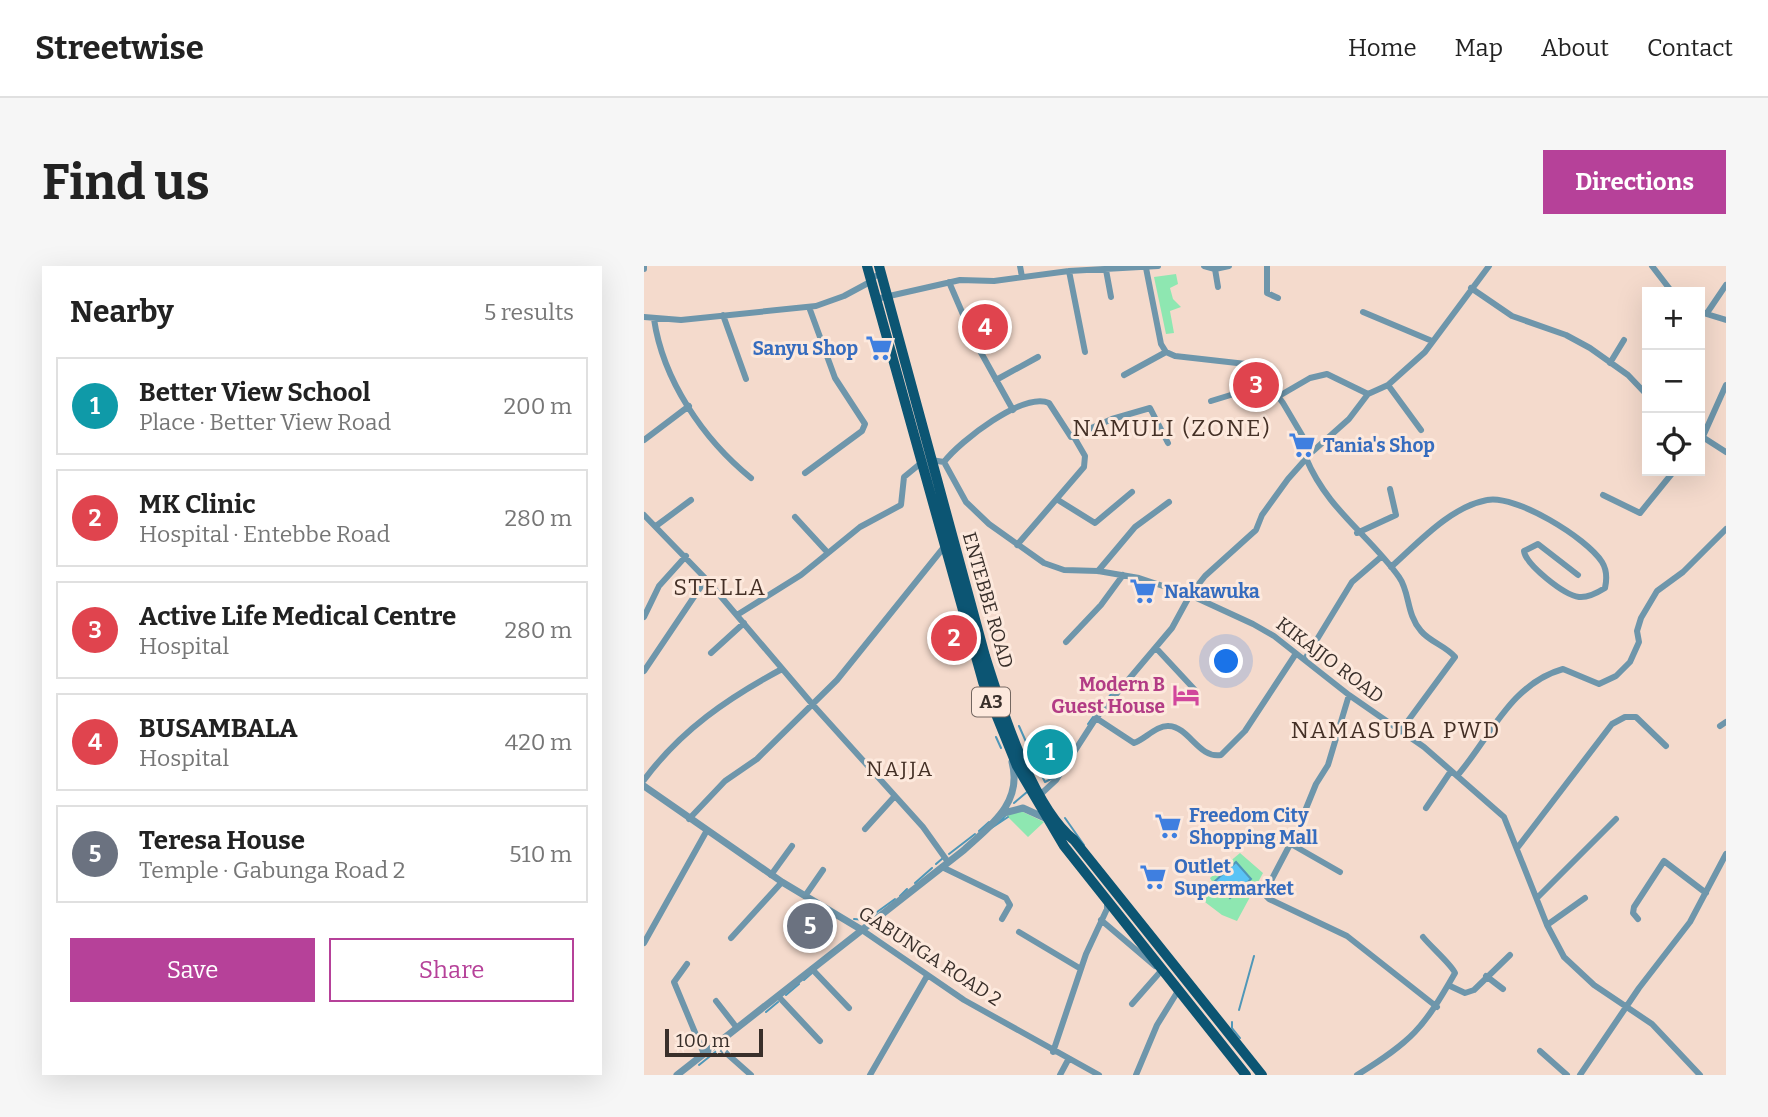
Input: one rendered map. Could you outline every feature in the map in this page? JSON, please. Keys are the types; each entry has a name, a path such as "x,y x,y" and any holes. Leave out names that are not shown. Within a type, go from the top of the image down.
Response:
{"main road":[{"name":"ENTEBBE ROAD","path":"867,266 998,696 1041,794 1062,830 1074,840 1262,1075"},
{"name":"ENTEBBE ROAD","path":"880,270 944,547 983,682 1008,745 1049,823 1107,901 1246,1075"}],"street":[{"path":"1020,266 1022,277"},
{"path":"876,299 949,282 994,281 1074,269 1107,270 1158,266"},
{"path":"1204,266 1215,269 1229,266"},
{"path":"1267,266 1267,293 1278,298"},
{"path":"1041,794 1052,786 1096,718 1172,628 1189,595 1205,576 1256,530 1262,515 1306,458 1349,419 1368,394 1388,385 1416,361 1489,266"},
{"path":"1652,266 1668,287"},
{"path":"1146,268 1161,344 1166,352 1175,356 1251,363 1257,366 1279,396 1312,452"},
{"path":"1074,269 1085,352"},
{"path":"1215,269 1218,287"},
{"path":"644,317 654,319 723,315 809,307 844,296 870,282 870,278 880,270"},
{"path":"1107,270 1111,297"},
{"path":"949,282 974,340 1013,410"},
{"path":"1705,311 1726,285"},
{"path":"1471,288 1512,316 1566,335 1610,363 1642,389"},
{"path":"805,473 862,431 865,424 835,378 809,307"},
{"path":"1363,312 1433,341"},
{"path":"1705,312 1726,320"},
{"path":"723,315 746,379"},
{"path":"654,319 663,357 689,406 708,435 751,478"},
{"path":"1610,363 1624,341"},
{"path":"1124,375 1166,352"},
{"path":"996,380 1038,356"},
{"path":"1279,396 1310,378 1327,374 1368,394"},
{"path":"1211,401 1269,383"},
{"path":"1388,385 1421,430"},
{"path":"1705,430 1726,385"},
{"path":"737,615 828,553 860,527 901,505 904,477 926,461 945,465 960,445 1013,410 1040,400 1046,401 1068,436 1073,437 1084,456 1085,464 1058,500 1017,545"},
{"path":"644,440 689,406"},
{"path":"1073,437 1112,419 1148,408 1153,412 1168,443"},
{"path":"1705,441 1726,452"},
{"path":"1306,458 1320,485 1357,533 1402,582 1407,609 1421,632 1455,657 1402,729"},
{"name":"KIKAJJO ROAD","path":"945,465 965,502 1017,545 1059,569 1123,575 1189,595 1264,629 1349,695 1402,729 1504,817 1547,925 1568,962 1658,1030 1700,1075"},
{"path":"1603,495 1640,513 1670,476"},
{"path":"1357,533 1396,515 1390,489"},
{"path":"1058,500 1095,523 1132,492"},
{"path":"1391,567 1450,518 1482,501 1499,498 1526,507 1596,554 1606,573 1605,588 1586,597 1576,597 1534,567 1525,558 1524,551 1538,544 1578,575"},
{"path":"656,526 691,500"},
{"path":"1098,571 1135,527 1169,502"},
{"path":"644,515 686,556 813,705 923,827 945,864 1008,899 1010,905 1002,919"},
{"path":"795,517 828,553"},
{"path":"1457,776 1499,716 1535,682 1563,669 1599,684 1616,676 1636,651 1641,618 1657,591 1683,572 1726,530"},
{"path":"689,820 725,781 757,759 813,705 888,620 923,569 944,547"},
{"path":"644,617 659,586 686,556"},
{"path":"1304,659 1352,582 1381,557"},
{"path":"1066,642 1101,605 1123,575"},
{"path":"644,671 706,579"},
{"path":"711,653 744,623"},
{"path":"1156,648 1195,690"},
{"path":"1096,718 1134,743 1163,727 1171,726 1209,754 1221,755 1245,731 1296,654"},
{"path":"644,780 674,744 707,715 736,693 782,669"},
{"path":"1349,695 1328,765 1316,783 1290,844 1264,891 1265,896 1348,936 1437,1007"},
{"path":"1518,847 1612,724 1625,717 1636,717 1667,746"},
{"path":"1004,814 1014,783 1008,745"},
{"path":"1426,808 1451,771"},
{"name":"GABUNGA ROAD 2","path":"644,786 706,832 862,930 927,976 1053,1052 1098,1075"},
{"path":"865,830 894,797"},
{"path":"677,1075 945,864 1004,814 1027,809 1041,814 1049,823"},
{"path":"1538,898 1616,819"},
{"path":"644,943 706,832"},
{"path":"1290,844 1340,872"},
{"path":"771,875 792,846"},
{"path":"1580,1075 1639,988 1690,922 1726,854"},
{"path":"1639,919 1633,913 1634,907 1664,861 1706,893"},
{"path":"805,896 823,870"},
{"path":"731,938 782,882"},
{"path":"1547,925 1586,898"},
{"path":"1053,1052 1081,968 1107,909 1107,901"},
{"path":"1101,920 1165,975 1132,1004"},
{"path":"1018,932 1081,968"},
{"path":"1357,1075 1402,1047 1437,1007 1448,985 1455,970 1433,952 1423,937"},
{"path":"1448,985 1465,993 1474,990 1510,955"},
{"path":"687,964 674,982 704,1054"},
{"path":"812,969 849,1008"},
{"path":"870,1075 927,976"},
{"path":"1486,976 1503,989"},
{"path":"1136,1075 1157,1025 1178,991"},
{"path":"778,996 820,1041"},
{"path":"716,1001 737,1028"},
{"path":"716,1044 751,1075"},
{"path":"1540,1051 1567,1075"},
{"path":"1060,1075 1068,1060"}],"green space":[{"path":"1176,274 1178,284 1170,288 1173,299 1181,307 1170,311 1174,333 1166,334 1154,277"},
{"path":"1021,811 1044,822 1028,837 1006,815"},
{"path":"1240,853 1263,873 1237,921 1222,915 1197,896 1213,883 1210,878"}],"water":[{"path":"1236,862 1251,879 1230,898 1215,881"}],"waterway":[{"path":"1099,709 1122,681"},
{"path":"1088,724 1093,717"},
{"path":"1019,726 1027,744"},
{"path":"996,737 1001,748"},
{"path":"1031,752 1037,764"},
{"path":"1039,770 1045,782"},
{"path":"1045,782 1053,778"},
{"path":"1014,803 1027,792"},
{"path":"998,823 1006,815"},
{"path":"990,829 1008,817"},
{"path":"1065,818 1084,845"},
{"path":"979,831 989,822"},
{"path":"949,854 975,834"},
{"path":"936,864 943,858"},
{"path":"915,883 932,868"},
{"path":"900,896 907,889"},
{"path":"854,919 866,920 895,899"},
{"path":"1239,1010 1254,956"},
{"path":"804,980 812,973"},
{"path":"786,995 799,984"},
{"path":"766,1012 778,1002"},
{"path":"1232,1022 1232,1028 1240,1038"},
{"path":"699,1065 719,1049"}],"place":[{"name":"BUSAMBALA","path":"985,327"},
{"name":"Sanyu Shop","path":"879,348"},
{"name":"Active Life Medical Centre","path":"1256,385"},
{"name":"Tania's Shop","path":"1302,445"},
{"name":"Nakawuka","path":"1143,591"},
{"name":"MK Clinic","path":"954,638"},
{"name":"Modern B Guest House","path":"1186,695"},
{"name":"Better View School","path":"1050,752"},
{"name":"Freedom City Shopping Mall","path":"1168,826"},
{"name":"Outlet Supermarket","path":"1153,877"},
{"name":"Teresa House","path":"810,926"}],"district":[{"name":"NAMULI (ZONE)","path":"1172,428"},
{"name":"STELLA","path":"720,587"},
{"name":"NAMASUBA PWD","path":"1396,730"},
{"name":"NAJJA","path":"900,769"}]}
